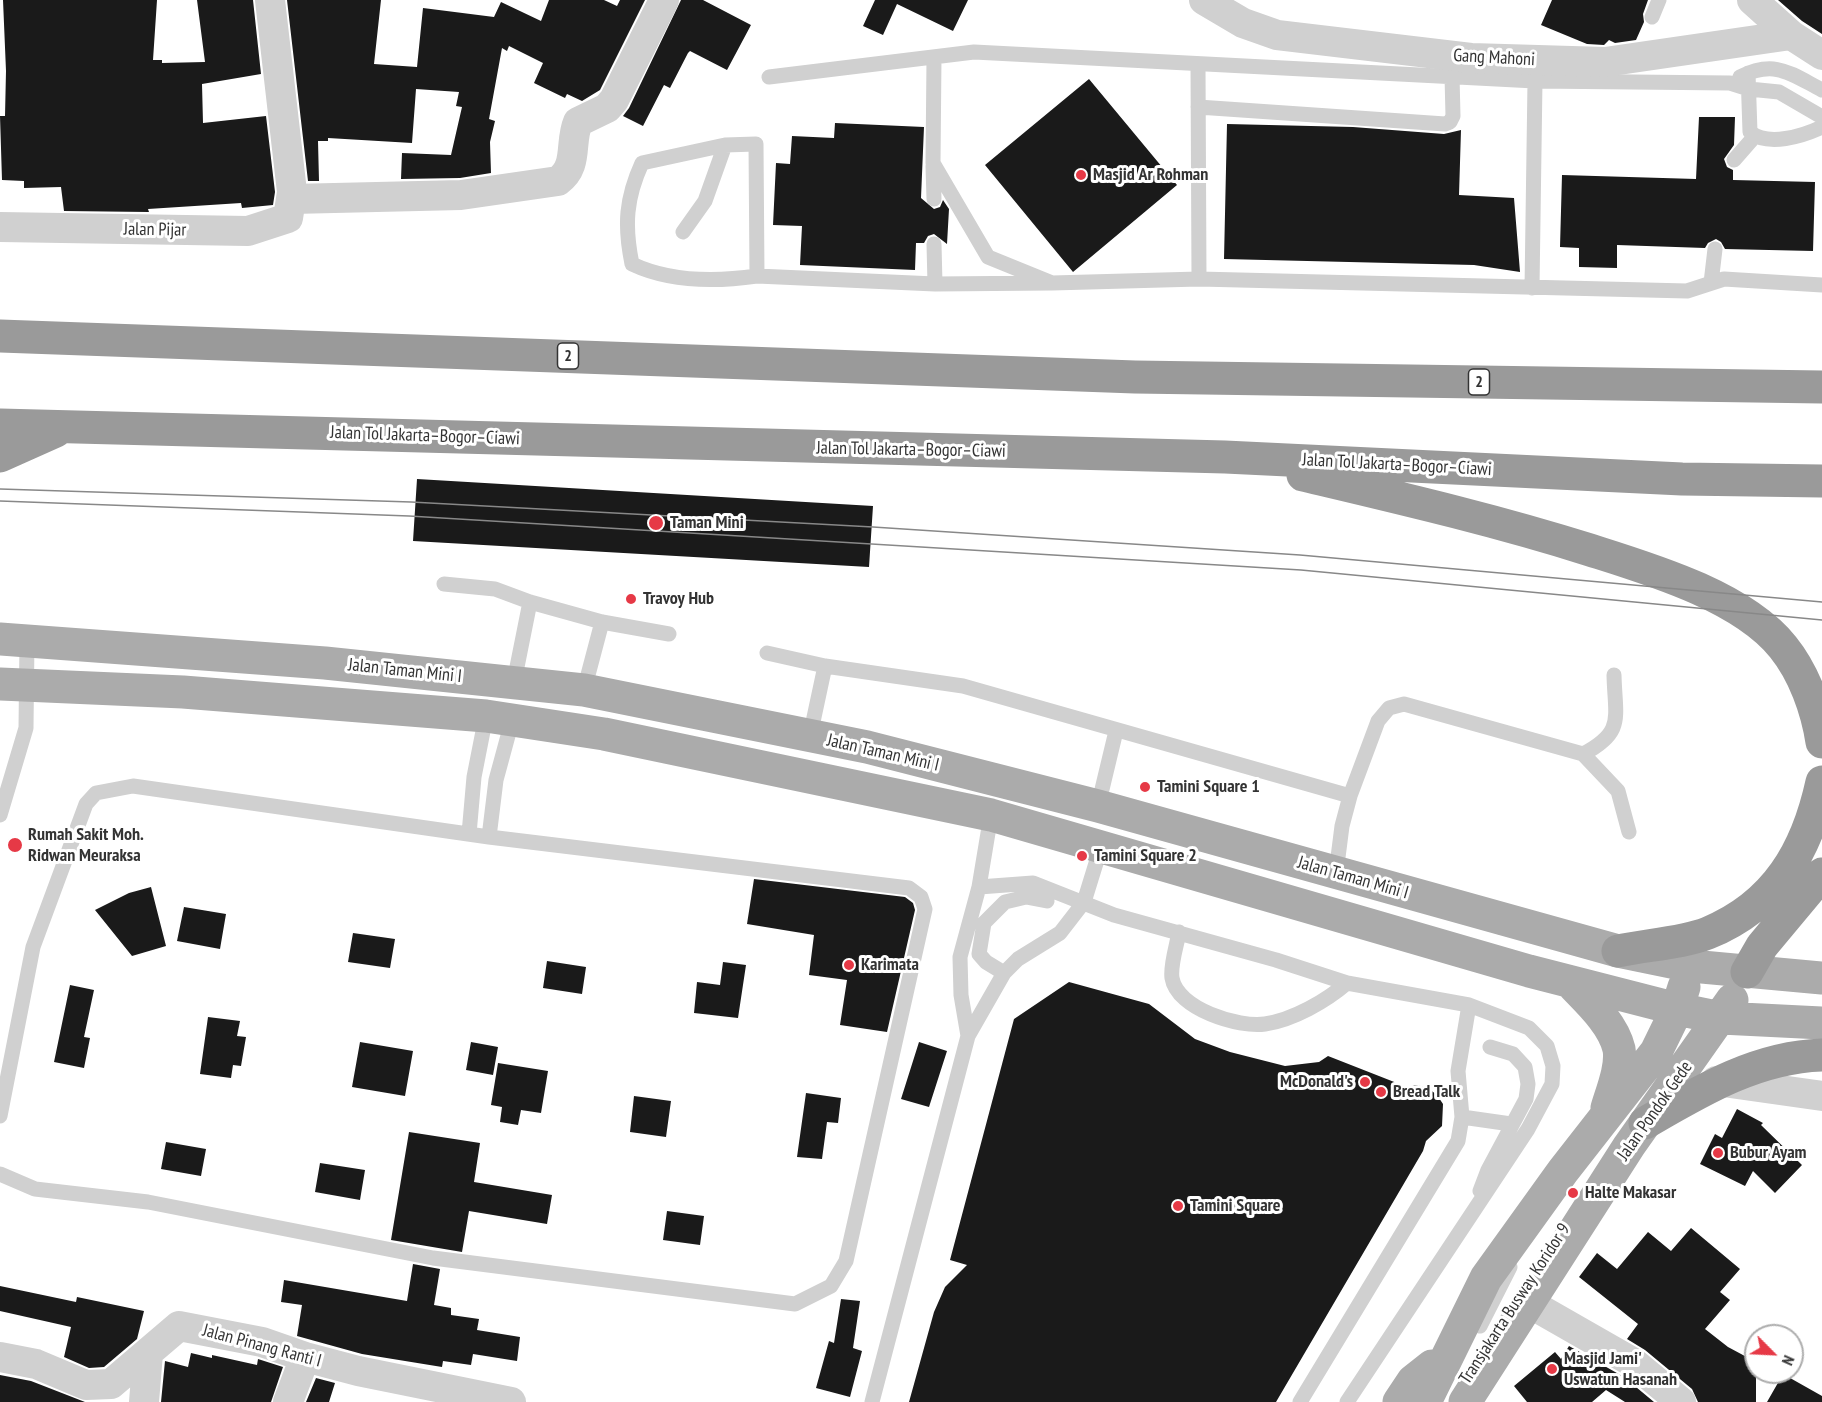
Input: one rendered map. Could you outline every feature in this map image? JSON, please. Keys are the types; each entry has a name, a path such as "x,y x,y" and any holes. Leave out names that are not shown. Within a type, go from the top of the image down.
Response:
{"highway":[{"name":"2","path":"0,336 1135,377 1822,387"},
{"name":"Jalan Tol Jakarta–Bogor–Ciawi","path":"0,425 1225,457 1670,478 1822,481"},
{"path":"0,456 66,426"},
{"path":"1225,457 1506,524 1664,573 1744,613 1782,646 1803,680 1822,742"},
{"path":"1618,951 1707,933 1745,913 1776,886 1792,864 1816,807 1822,782"},
{"path":"1747,972 1762,946 1822,874"},
{"path":"1645,1123 1716,1081 1785,1060 1822,1055"}],"main road":[{"name":"Jalan Taman Mini I","path":"14,640 325,663 584,690 867,747 1098,806 1618,951 1690,966 1822,978"},
{"name":"Jalan Taman Mini I","path":"13,685 183,692 499,718 604,734 991,815 1570,982 1677,1009 1721,1018 1822,1023"},
{"name":"Jalan Pondok Gede","path":"1426,1402 1446,1356 1492,1269 1605,1116 1656,1052 1677,1009 1690,966"},
{"name":"Jalan Pondok Gede","path":"1466,1402 1645,1123 1721,1018 1747,972"},
{"path":"1570,982 1598,1012 1619,1050 1616,1076 1605,1116"},
{"name":"Jalan Pondok Gede","path":"1399,1402 1413,1381 1446,1356"}],"street":[{"path":"270,0 292,199 462,195 558,181 568,172 572,164 579,122 607,108 614,100 664,0"},
{"name":"Gang Mahoni","path":"1204,0 1243,23 1277,35 1472,58 1605,62 1791,36"},
{"path":"1752,0 1791,36 1822,55"},
{"name":"Jalan Pijar","path":"0,226 248,231 284,221 291,214 292,199"},
{"path":"1716,1081 1822,1096"},
{"path":"1529,1303 1634,1362 1681,1402"},
{"name":"Jalan Pinang Ranti I","path":"0,1357 36,1364 86,1385 111,1384 148,1353 165,1335 179,1326 262,1342 357,1371 482,1398 511,1402"},
{"path":"144,1402 148,1353"},
{"path":"288,1402 305,1357"}],"lane":[{"path":"1652,17 1659,0"},
{"path":"769,77 974,52 1535,81 1730,83 1749,89 1779,92 1822,117"},
{"path":"934,58 934,199"},
{"path":"1198,65 1199,279"},
{"path":"1730,83 1764,67 1775,67 1822,90"},
{"path":"1748,73 1748,121 1750,132 1755,136 1769,140 1808,134 1822,127"},
{"path":"1198,107 1445,124 1450,122 1453,116 1452,76"},
{"path":"1532,288 1535,81"},
{"path":"1734,160 1755,136"},
{"path":"757,276 758,147 753,143 725,145 642,163 629,191 626,237 632,264 654,274 724,281 757,276 935,284 1199,279 1687,291 1724,279 1822,285"},
{"path":"683,232 705,201 725,145"},
{"path":"933,163 988,257 1052,283"},
{"path":"934,244 935,284"},
{"path":"1711,284 1714,249"},
{"path":"444,584 495,589 530,602 602,622 669,634"},
{"path":"514,682 530,602"},
{"path":"584,690 602,622"},
{"path":"0,815 26,728 13,685 14,640"},
{"path":"767,653 825,666 963,686 1350,796"},
{"path":"810,736 825,666"},
{"path":"1583,754 1607,740 1615,729 1614,675"},
{"path":"1336,873 1342,826 1350,796 1378,721 1389,708 1404,704 1583,754 1618,791 1629,832"},
{"path":"469,834 474,777 499,718"},
{"path":"489,837 496,780 499,718"},
{"path":"1098,806 1116,731"},
{"path":"0,1116 33,947 86,804 96,794 133,786 489,837 909,888 921,897 925,909 846,1261 831,1286 795,1304 433,1258 148,1202 34,1189 0,1174"},
{"path":"968,1036 961,995 960,957 979,887 991,815"},
{"path":"872,1402 968,1036 1004,973 1018,959 1060,933 1084,902 1101,847"},
{"path":"979,887 1033,883 1114,915 1179,932 1347,983 1469,1005 1529,1028 1547,1046 1553,1066 1552,1084 1528,1129 1347,1402"},
{"path":"1004,973 986,963 979,954 984,923 1005,902 1026,897 1047,901"},
{"path":"1179,932 1172,978 1181,994 1200,1011 1244,1023 1265,1024 1332,997 1347,983"},
{"path":"1299,1402 1458,1141 1462,1117 1458,1071 1469,1005"},
{"path":"1472,1214 1488,1170 1526,1099 1528,1084 1525,1067 1513,1054 1490,1047"},
{"name":"Transjakarta Busway Koridor 9","path":"1426,1402 1473,1339 1523,1241 1636,1090 1656,1052"},
{"path":"1462,1117 1511,1124"},
{"name":"Transjakarta Busway Koridor 9","path":"1453,1402 1546,1252 1619,1150 1645,1123"}],"building":[{"path":"3,0 157,0 153,60 162,60 162,63 205,62 197,0 253,0 261,74 202,84 203,123 266,116 275,192 273,205 242,208 241,203 148,209 149,212 64,211 61,187 24,188 24,181 2,180 0,116 5,116 6,71"},
{"path":"287,0 381,0 374,64 417,67 423,8 494,17 501,2 541,21 549,0 604,0 617,6 620,0 645,0 600,90 582,101 567,94 565,98 534,83 543,63 509,46 507,51 502,48 489,119 495,121 490,142 491,173 460,178 401,179 402,153 451,155 462,107 456,106 459,92 416,89 412,143 328,138 328,141 318,141 319,181 308,181"},
{"path":"681,0 703,0 751,25 727,70 690,51 670,88 664,85 643,126 623,116"},
{"path":"875,0 968,0 953,31 897,4 883,35 863,26"},
{"path":"1552,0 1648,0 1643,14 1644,22 1636,40 1615,43 1609,40 1604,45 1587,44 1541,25"},
{"path":"1778,0 1822,0 1822,34 1802,21"},
{"name":"Masjid Ar Rohman","path":"1089,79 1177,185 1073,272 985,165"},
{"path":"1699,117 1735,117 1734,145 1724,159 1727,167 1733,170 1733,180 1815,182 1813,251 1725,249 1716,239 1708,243 1705,248 1617,245 1617,268 1579,267 1579,248 1560,247 1562,175 1696,179"},
{"path":"835,123 924,127 921,198 934,209 940,207 943,200 949,209 947,244 934,234 928,236 924,243 916,243 915,270 800,265 802,226 773,225 776,163 790,164 792,136 834,138"},
{"path":"1227,124 1353,127 1444,134 1461,130 1459,195 1514,198 1520,272 1474,265 1224,259"},
{"path":"417,479 873,506 869,567 413,541"},
{"path":"754,879 905,897 913,903 915,910 887,1032 840,1025 847,980 809,975 814,935 747,924"},
{"path":"151,887 166,946 132,956 95,910 129,893"},
{"path":"184,907 226,914 220,949 177,941"},
{"path":"353,933 395,939 390,968 348,962"},
{"path":"547,961 586,967 582,994 543,988"},
{"path":"723,962 746,965 738,1018 694,1013 697,982 720,985"},
{"name":"Tamini Square","path":"1069,982 1149,1004 1195,1039 1230,1052 1285,1066 1319,1062 1328,1056 1407,1087 1417,1085 1428,1088 1443,1104 1442,1126 1426,1141 1423,1151 1276,1402 909,1402 934,1312 945,1287 967,1265 950,1260 1014,1019"},
{"path":"70,985 94,990 84,1037 90,1038 84,1068 54,1062"},
{"path":"208,1017 240,1021 237,1036 246,1037 241,1066 233,1065 231,1078 200,1074"},
{"path":"360,1042 413,1051 405,1096 352,1087"},
{"path":"471,1042 498,1047 493,1075 466,1070"},
{"path":"919,1042 947,1051 929,1107 901,1099"},
{"path":"498,1063 548,1071 541,1113 521,1110 518,1125 500,1122 502,1107 491,1105"},
{"path":"806,1093 841,1098 838,1123 827,1122 822,1159 797,1157"},
{"path":"634,1096 671,1101 666,1137 630,1132"},
{"path":"1737,1109 1763,1123 1761,1125 1802,1165 1775,1193 1753,1171 1745,1186 1700,1164 1715,1134 1722,1138"},
{"path":"409,1132 480,1143 474,1182 552,1195 547,1224 469,1211 462,1252 391,1240"},
{"path":"166,1142 206,1149 201,1176 161,1169"},
{"path":"320,1163 365,1170 360,1200 315,1192"},
{"path":"667,1211 704,1216 700,1245 663,1240"},
{"path":"1691,1228 1740,1269 1720,1292 1730,1300 1705,1329 1728,1347 1744,1356 1744,1384 1756,1384 1756,1402 1698,1402 1692,1389 1645,1350 1627,1339 1638,1324 1579,1277 1597,1253 1617,1269 1648,1232 1671,1251"},
{"path":"413,1264 440,1269 434,1305 451,1308 451,1315 479,1319 477,1330 520,1337 517,1361 473,1354 471,1365 443,1361 442,1367 362,1354 297,1336 302,1305 281,1302 284,1280 407,1301"},
{"path":"0,1286 76,1302 77,1297 144,1311 137,1339 104,1367 89,1368 64,1357 71,1327 0,1311"},
{"path":"841,1299 860,1301 853,1348 862,1351 850,1397 816,1388 829,1341 834,1343"},
{"path":"1569,1346 1624,1377 1654,1402 1625,1402 1606,1390 1592,1402 1527,1402 1514,1386 1555,1352 1561,1359"},
{"path":"191,1353 257,1365 258,1359 283,1367 271,1402 161,1402 165,1361 188,1367"},
{"path":"0,1375 31,1381 85,1402 0,1402"},
{"path":"316,1378 335,1383 329,1402 306,1402"},
{"path":"1777,1384 1801,1384 1822,1396 1822,1402 1767,1402"}],"tram line":[{"path":"0,489 411,502 873,527 1300,555 1822,602"},
{"path":"0,501 409,516 1301,570 1822,620"}],"place":[{"name":"Masjid Ar Rohman","path":"1081,175"},
{"name":"Taman Mini","path":"656,523"},
{"name":"Travoy Hub","path":"631,599"},
{"name":"Tamini Square 1","path":"1145,787"},
{"name":"Rumah Sakit Moh. Ridwan Meuraksa","path":"15,845"},
{"name":"Tamini Square 2","path":"1082,856"},
{"name":"Karimata","path":"849,965"},
{"name":"McDonald's","path":"1365,1082"},
{"name":"Bread Talk","path":"1381,1092"},
{"name":"Bubur Ayam","path":"1718,1153"},
{"name":"Halte Makasar","path":"1573,1193"},
{"name":"Tamini Square","path":"1178,1206"},
{"name":"Masjid Jami' Uswatun Hasanah","path":"1552,1369"}]}
